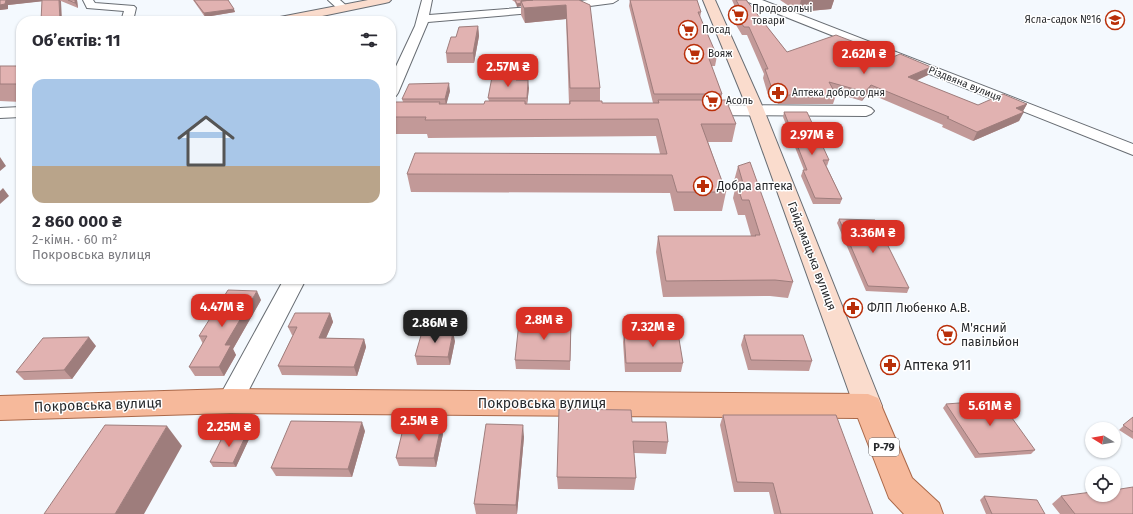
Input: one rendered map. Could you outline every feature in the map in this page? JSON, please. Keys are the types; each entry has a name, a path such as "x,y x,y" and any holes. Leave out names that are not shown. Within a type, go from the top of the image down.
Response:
{"main road":[{"name":"Покровська вулиця","path":"0,408 230,401 868,406"},
{"name":"Гайдамацька вулиця","path":"868,406 905,501"},
{"name":"Р-79","path":"905,501 927,514"}],"street":[{"path":"88,0 91,6 130,8 128,16"},
{"path":"333,0 343,8"},
{"path":"304,16 385,0"},
{"path":"396,82 423,20 427,0"},
{"path":"423,20 544,9 613,0"},
{"name":"Гайдамацька вулиця","path":"709,0 756,110 868,406"},
{"name":"Різдвяна вулиця","path":"752,0 1133,150"},
{"path":"688,111 866,111"},
{"path":"0,112 16,112"},
{"path":"230,401 292,284"}],"building":[{"path":"0,0 6,0 5,4 0,5"},
{"path":"42,0 59,0 60,16 41,16"},
{"path":"68,0 75,0 75,3"},
{"path":"194,0 228,0 234,9 204,13"},
{"path":"515,0 533,0 521,1 521,3 517,4"},
{"path":"579,0 590,5 600,88 570,88 566,5 524,8 521,1"},
{"path":"630,0 697,0 701,12 698,12 717,56 708,56 722,94 654,94"},
{"path":"736,0 746,0 787,52 836,35 893,57 900,54 931,67 908,77 978,105 1003,94 1027,104 1016,108 1024,112 977,132 947,118 949,117 871,85 865,92 829,82 836,95 780,95 776,86 771,86 765,69 768,69 749,27 744,27 731,8 740,7"},
{"path":"478,26 473,53 446,53 451,37 456,37 459,27"},
{"path":"0,66 16,66 16,84 0,84"},
{"path":"492,77 517,77 516,80 528,80 527,98 488,98"},
{"path":"449,83 445,99 402,99 409,84"},
{"path":"658,100 726,100 736,124 701,124 726,192 677,192 672,175 407,174 415,153 667,154 658,119 425,120 426,117 396,117 396,102 440,102 439,104 484,104 485,101 525,101 525,104 570,104 570,101 602,101 602,103 659,103"},
{"path":"784,112 807,112 829,160 823,160 842,199 815,198 803,170 807,170"},
{"path":"750,162 793,282 775,280 666,281 658,236 760,235 749,200 742,200 736,182 743,183 738,166"},
{"path":"839,219 875,220 909,288 868,286"},
{"path":"228,290 257,291 225,345 231,345 219,367 189,367 207,336 199,336"},
{"path":"295,313 330,313 319,338 364,339 354,367 278,366 297,327 288,327"},
{"path":"519,322 571,322 570,361 515,360"},
{"path":"422,332 453,332 448,357 415,356"},
{"path":"624,333 678,333 683,363 626,363"},
{"path":"744,335 803,335 812,361 751,360"},
{"path":"89,337 64,370 16,372 43,338"},
{"path":"999,400 1035,450 979,454 946,404"},
{"path":"559,409 631,410 632,422 666,422 668,442 633,441 636,478 557,477"},
{"path":"723,415 836,415 873,514 781,514 773,483 737,482"},
{"path":"1133,417 1133,432 1123,425"},
{"path":"291,421 362,422 348,469 271,468"},
{"path":"486,424 523,425 516,505 474,504"},
{"path":"105,425 167,426 115,514 44,514"},
{"path":"404,425 441,426 434,458 396,458"},
{"path":"225,432 247,433 233,463 210,462"},
{"path":"1133,487 1133,514 1075,514 1061,496 1085,493 1085,502 1121,502 1121,489"},
{"path":"984,496 1037,500 1045,514 992,514"}],"place":[{"name":"Продовольчі товари","path":"738,15"},
{"name":"Ясла-садок №16","path":"1115,20"},
{"name":"Посад","path":"688,30"},
{"name":"Вояж","path":"694,54"},
{"name":"Аптека доброго дня","path":"778,93"},
{"name":"Асоль","path":"712,101"},
{"name":"Добра аптека","path":"703,186"},
{"name":"ФЛП Любенко А.В.","path":"853,308"},
{"name":"М'ясний павільйон","path":"947,335"},
{"name":"Аптека 911","path":"890,365"}]}
